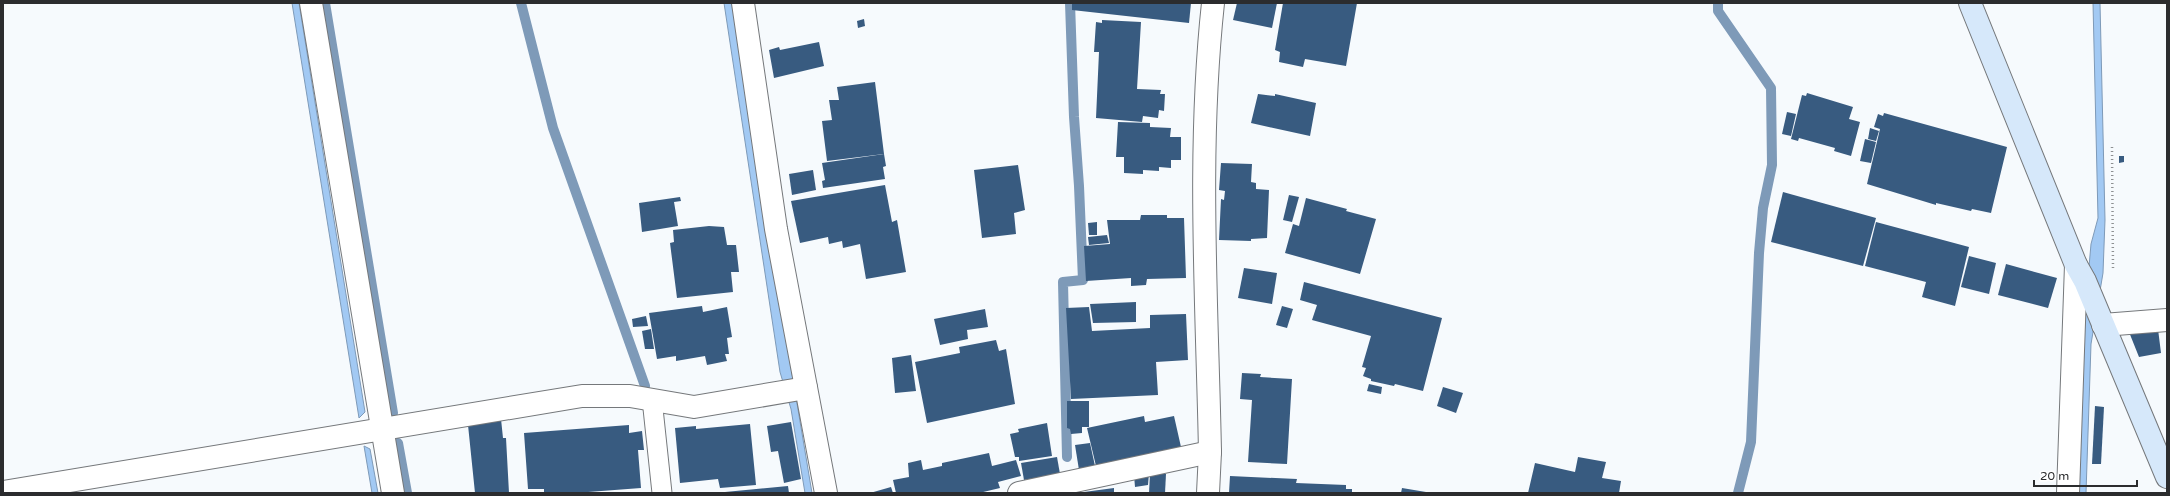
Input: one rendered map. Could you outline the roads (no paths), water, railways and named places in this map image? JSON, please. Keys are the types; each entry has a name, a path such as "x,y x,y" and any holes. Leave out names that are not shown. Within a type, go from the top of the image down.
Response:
{"street":[{"path":"311,3 393,493"},
{"path":"743,3 776,229 826,493"},
{"path":"1208,493 1210,452 1205,186 1209,39 1213,3"},
{"path":"1970,3 2167,477"},
{"path":"2068,493 2081,273"},
{"path":"2102,321 2167,320"},
{"path":"3,492 582,396 630,396 694,407 806,388"},
{"path":"1019,493 1210,452"}],"lane":[{"path":"652,399 662,493"}],"water":[{"path":"292,3 299,3 365,412 359,418"},
{"path":"724,3 735,3 773,260 812,493 805,493 791,409 780,372"},
{"path":"2093,3 2100,3 2105,220 2103,273 2091,344 2086,493 2078,493 2084,324 2091,244 2098,218"},
{"path":"364,446 370,449 378,493 372,493"}],"waterway":[{"path":"325,3 393,413"},
{"path":"521,3 553,128 645,386"},
{"path":"1067,457 1063,282 1083,280 1074,117 1070,3"},
{"path":"1718,3 1718,11 1771,88 1772,165 1763,208 1759,253 1751,442 1738,493"},
{"path":"398,443 407,493"}]}
